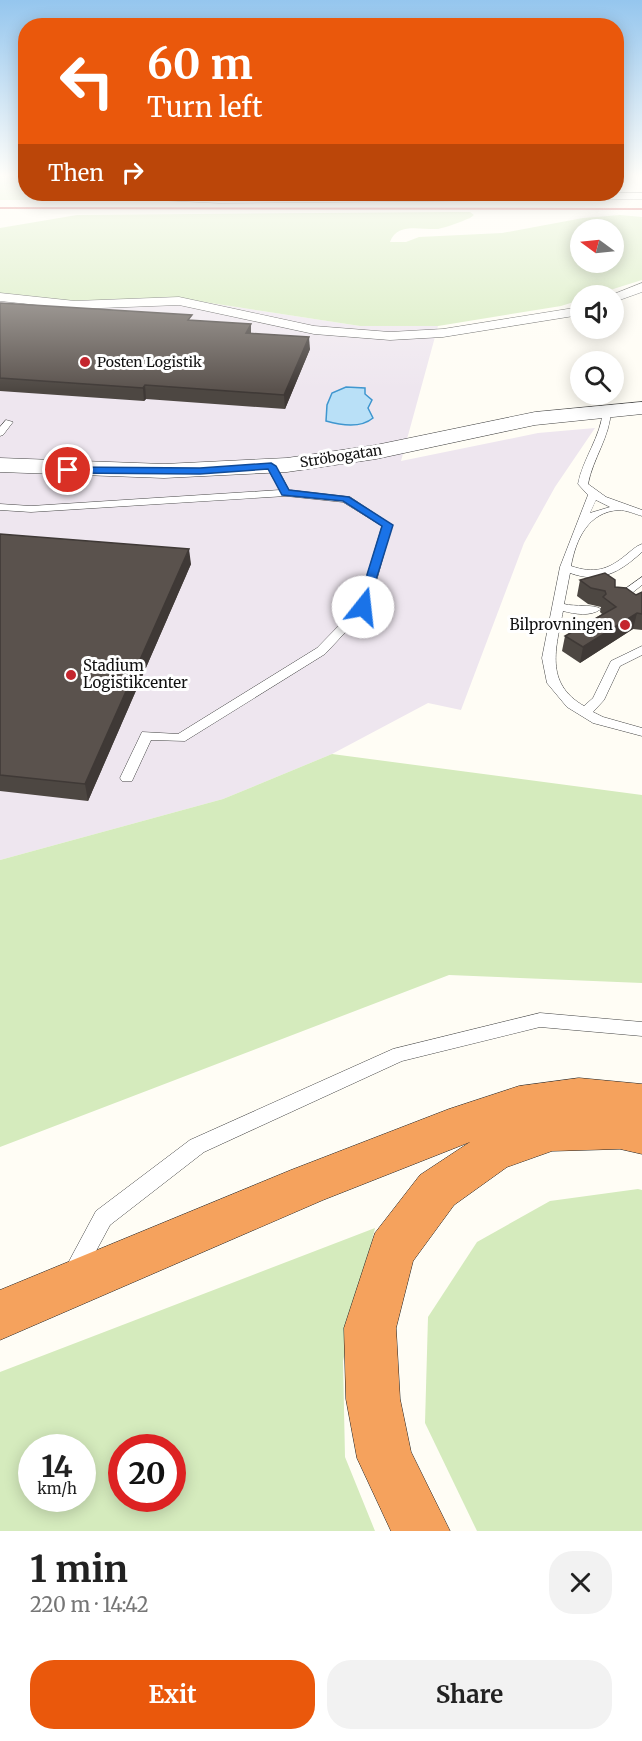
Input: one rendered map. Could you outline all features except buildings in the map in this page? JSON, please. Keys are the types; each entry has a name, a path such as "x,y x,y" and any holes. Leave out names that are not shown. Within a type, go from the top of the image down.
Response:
{"highway":[{"path":"0,1315 307,1185 449,1129 519,1105 579,1097 642,1103"},
{"path":"421,1531 385,1458 373,1399 370,1328 392,1250 437,1190 492,1152 552,1131 621,1129 642,1134"}],"street":[{"path":"624,294 642,287"},
{"path":"0,297 81,305 179,302 314,330 390,336 443,333 570,313"},
{"name":"Ströbogatan","path":"0,465 141,472 271,466 329,460 521,421 642,408"}],"lane":[{"path":"607,410 603,435 584,472 583,484 592,495 620,507 642,513"},
{"path":"0,433 9,422"},
{"path":"271,466 286,492"},
{"path":"0,507 31,509 286,492 346,499 387,525 363,607 321,651 180,738 147,735 127,778"},
{"path":"592,495 582,524 567,555 548,658 553,683 571,705 598,720 642,732"},
{"path":"582,524 596,514 620,507"},
{"path":"565,567 586,575 603,575 615,570 642,547"},
{"path":"618,599 642,580"},
{"path":"557,606 578,610 595,609"},
{"path":"585,712 598,700 615,664 642,650"},
{"path":"65,1287 103,1218 198,1146 399,1054 540,1020 642,1029"}],"shaded area":[{"path":"0,297 178,298 360,326 438,326 401,461 538,433 595,428 555,487 524,543 461,710 428,703 332,754 223,799 0,860"}],"green space":[{"path":"0,247 570,247 570,273 624,273 624,247 642,247 642,280 624,286 570,285 570,303 561,306 438,326 360,326 178,298 73,301 0,297"},
{"path":"332,754 642,795 642,983 449,975 0,1147 0,860 223,799"},
{"path":"642,1190 642,1531 477,1531 425,1423 428,1317 477,1242 550,1201"},
{"path":"375,1228 343,1361 345,1457 375,1531 0,1531 0,1372"}],"water":[{"path":"346,387 365,388 365,394 372,400 368,408 373,418 356,425 326,421 327,405 332,393"}],"place":[{"name":"Posten Logistik","path":"85,362"},
{"name":"Bilprovningen","path":"625,625"},
{"name":"Stadium Logistikcenter","path":"71,675"}],"route":[{"path":"68,470 200,471 271,466 286,492 346,499 387,525 363,607"}]}
